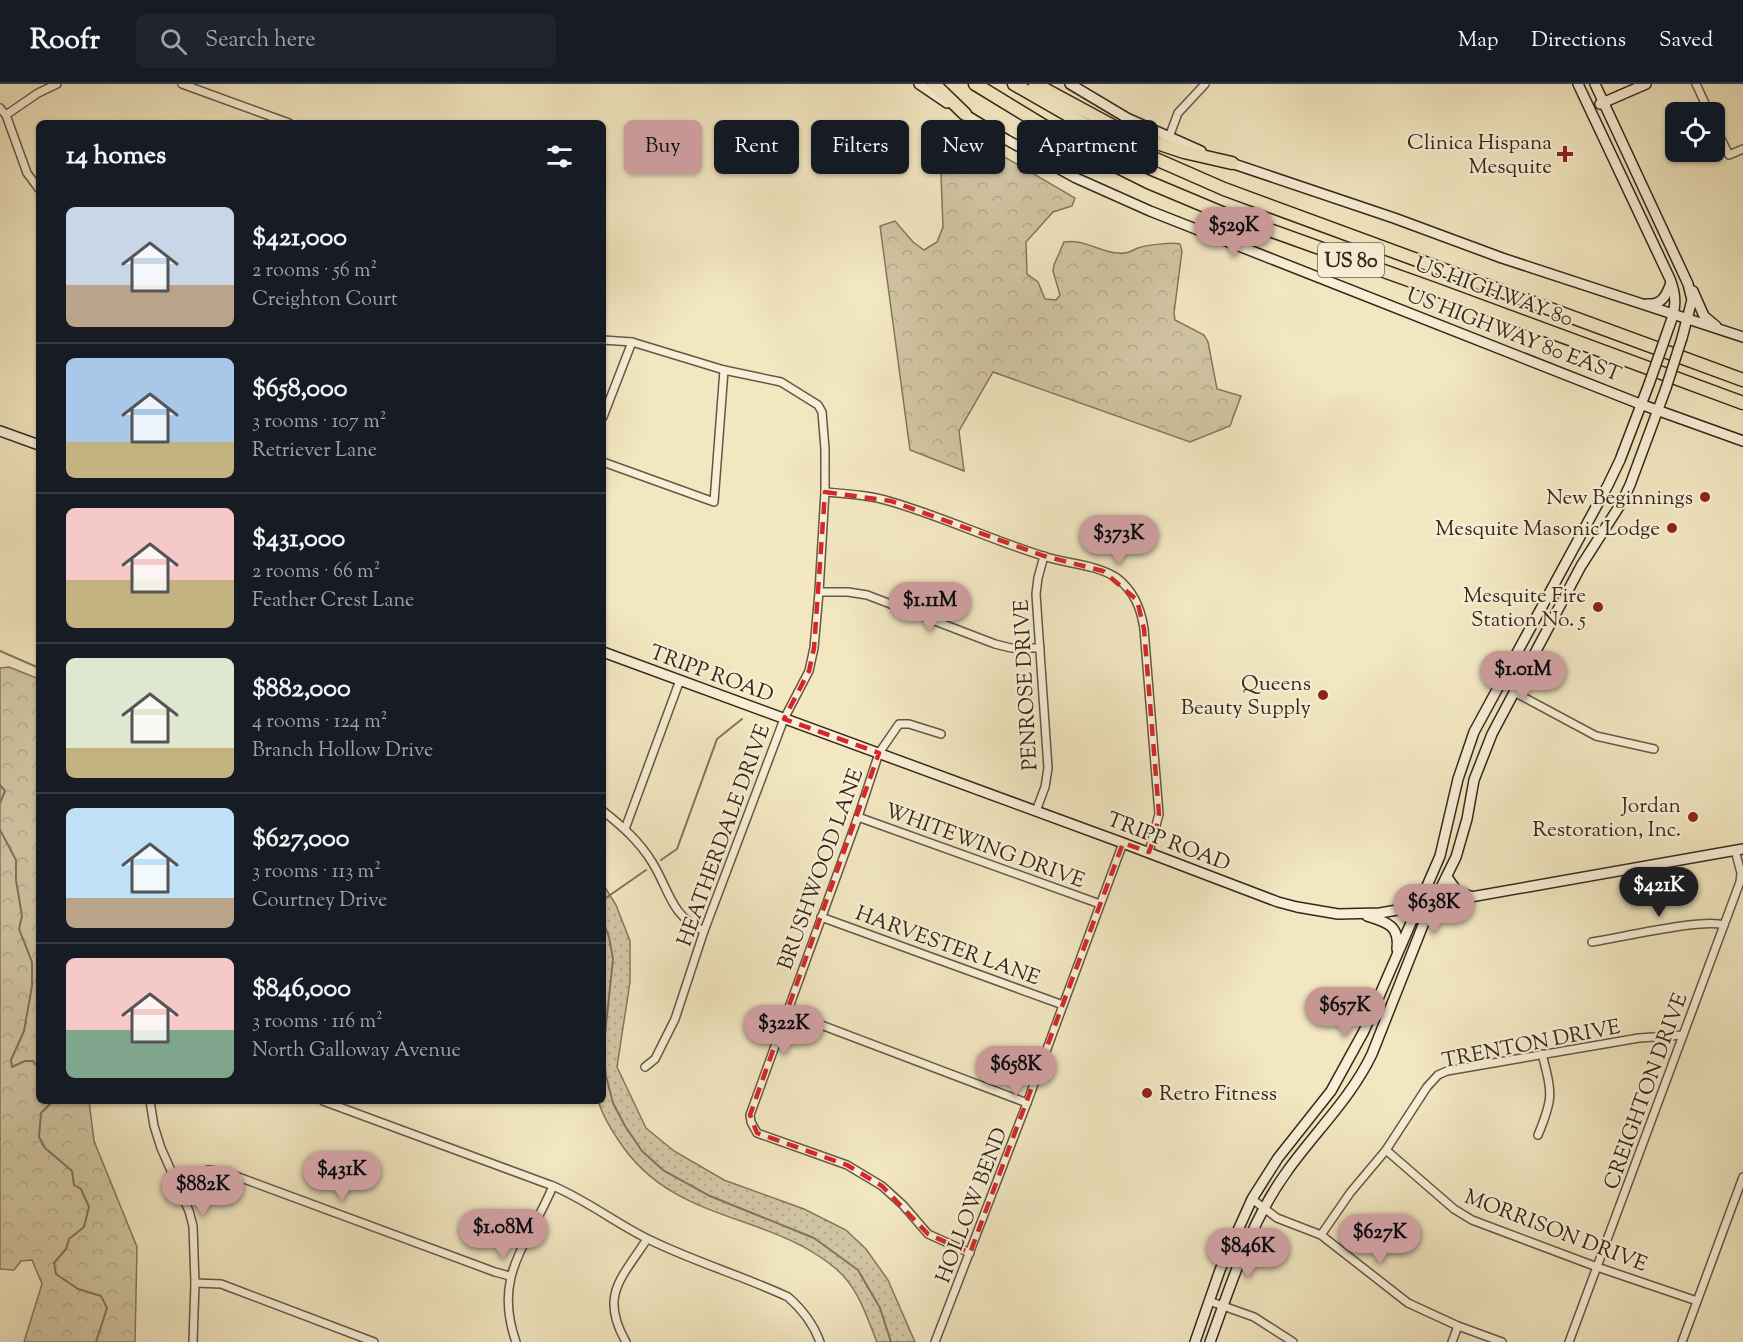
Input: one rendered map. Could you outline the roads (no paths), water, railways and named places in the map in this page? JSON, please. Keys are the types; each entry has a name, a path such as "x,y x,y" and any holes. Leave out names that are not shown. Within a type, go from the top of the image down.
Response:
{"highway":[{"path":"934,84 965,114"},
{"name":"US HIGHWAY 80","path":"975,84 1080,148 1148,182 1222,213 1743,403"},
{"name":"US HIGHWAY 80","path":"1014,84 1110,139 1215,185 1743,380"},
{"path":"1035,84 1124,132 1184,152 1232,164"}],"main road":[{"name":"US HIGHWAY 80 EAST","path":"920,84 1006,140 1076,178 1150,210 1640,404 1743,441"},
{"path":"1070,84 1127,118 1232,164 1394,218 1502,258 1743,337"},
{"path":"1195,1342 1232,1241 1252,1199 1278,1158 1331,1091 1352,1055 1440,856 1458,779 1474,732 1613,474 1674,315 1676,299 1671,283 1578,84"},
{"path":"1210,1342 1246,1243 1263,1208 1288,1170 1326,1123 1365,1068 1384,1028 1432,904 1456,857 1481,762 1501,715 1581,567 1622,502 1658,411 1688,319 1692,300 1680,264 1595,84"},
{"path":"1590,109 1646,84"},
{"path":"1638,212 1647,219 1668,258 1680,264"},
{"path":"1684,275 1704,316 1718,328"},
{"path":"1641,304 1659,303 1671,283"},
{"path":"0,431 36,444"},
{"path":"1568,559 1581,567"},
{"name":"TRIPP ROAD","path":"606,653 1297,907 1338,914 1380,913 1739,850"},
{"path":"1509,666 1523,674"},
{"path":"1499,683 1514,692"},
{"path":"1447,877 1457,891 1473,897"},
{"path":"1359,914 1384,921 1392,926 1398,941 1397,956"},
{"path":"1314,1113 1326,1123"}],"street":[{"path":"6,115 38,93 57,84"},
{"path":"182,84 281,120"},
{"path":"1169,137 1178,113 1187,101 1206,84"},
{"path":"1696,84 1704,102"},
{"path":"0,108 6,115 27,173 36,185"},
{"path":"1725,147 1729,155 1743,149"},
{"name":"HEATHERDALE DRIVE","path":"606,340 632,342 724,370 781,382 818,405 822,412 825,449 825,492 819,592 814,648 809,671 784,719 704,931 675,1019 655,1059 645,1067"},
{"path":"606,409 632,342"},
{"path":"606,463 714,502 724,370"},
{"path":"825,492 861,495 891,501 1044,556 1103,571 1118,579 1137,600 1144,629 1159,814 1149,852"},
{"name":"PENROSE DRIVE","path":"1036,811 1045,787 1048,768 1036,594 1044,556"},
{"path":"819,592 848,592 867,596 995,644 1011,648 1040,648"},
{"path":"625,829 680,680"},
{"path":"1514,692 1596,736 1654,749"},
{"name":"BRUSHWOOD LANE","path":"941,734 909,724 899,724 879,753 750,1114 753,1128 758,1133 847,1165 882,1186 903,1205 928,1234 970,1253"},
{"path":"606,813 625,829 652,862 679,914 690,924 704,931"},
{"name":"WHITEWING DRIVE","path":"858,817 1100,904"},
{"name":"HOLLOW BEND","path":"935,1342 1028,1103 1123,843"},
{"name":"CREIGHTON DRIVE","path":"1569,1342 1740,882 1739,850"},
{"name":"HARVESTER LANE","path":"820,917 1063,1005"},
{"path":"1592,942 1698,924 1724,926"},
{"path":"787,1012 1028,1103"},
{"name":"TRENTON DRIVE","path":"1321,1235 1350,1192 1386,1150 1426,1087 1438,1075 1447,1071 1639,1038 1683,1035"},
{"path":"1538,1135 1551,1100 1542,1054"},
{"path":"150,1104 154,1126 193,1226 195,1283 193,1342"},
{"path":"332,1104 579,1197 647,1239 683,1256 788,1297 811,1320 820,1342"},
{"name":"MORRISON DRIVE","path":"1386,1150 1454,1209 1472,1220 1597,1267 1697,1301"},
{"path":"175,1180 208,1170 225,1172 495,1272 510,1275"},
{"path":"1682,1342 1743,1177"},
{"path":"516,1342 510,1327 508,1301 510,1275 520,1249 542,1212 553,1186"},
{"path":"1252,1199 1277,1218 1321,1235 1408,1303 1458,1326 1502,1342"},
{"path":"626,1342 614,1312 612,1299 647,1239"},
{"path":"195,1283 221,1284 374,1342"},
{"path":"1209,1301 1254,1317 1293,1342"},
{"path":"1452,1342 1458,1326"}],"waterway":[{"path":"0,651 36,667"},
{"path":"661,860 677,849 717,739 742,719"},
{"path":"0,785 5,791 0,803"},
{"path":"0,830 16,860 16,880 22,916 19,929 32,962 32,986 24,1031 11,1060 12,1067 25,1061 33,1061 36,1065"},
{"path":"606,898 646,870"},
{"path":"606,929 613,959 606,1025"},
{"path":"606,1076 613,1103 642,1151 663,1170 710,1196 814,1238 858,1270 880,1308 891,1342"},
{"path":"50,1104 41,1113 39,1137 45,1148 72,1171 74,1185 81,1189 89,1207 84,1227 69,1239 66,1249 54,1263 56,1274 78,1289 101,1296 107,1308 96,1342"}],"place":[{"name":"Clinica Hispana Mesquite","path":"1565,154"},
{"name":"New Beginnings","path":"1705,497"},
{"name":"Mesquite Masonic Lodge","path":"1672,528"},
{"name":"Mesquite Fire Station No. 5","path":"1598,607"},
{"name":"Queens Beauty Supply","path":"1323,695"},
{"name":"Jordan Restoration, Inc.","path":"1693,817"},
{"name":"Retro Fitness","path":"1147,1093"}]}
